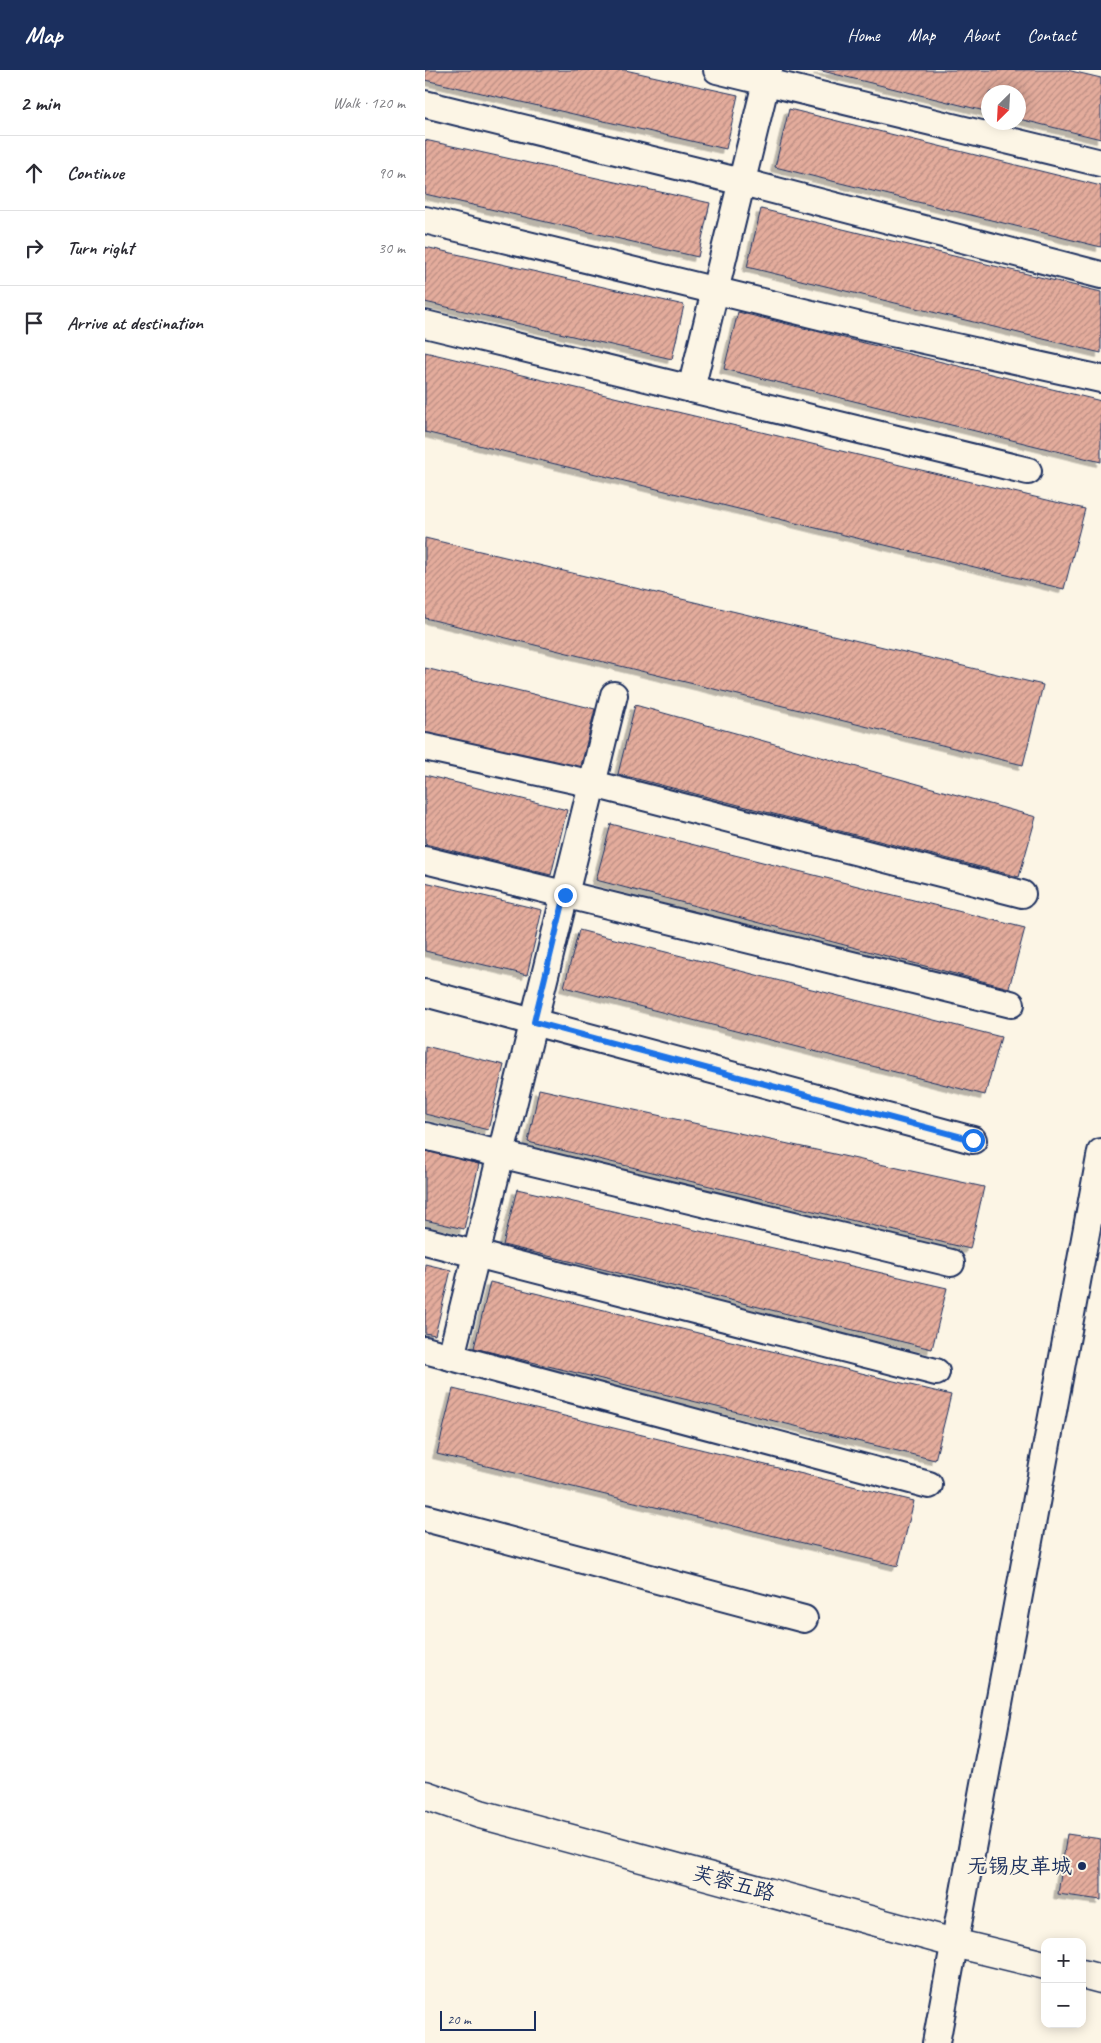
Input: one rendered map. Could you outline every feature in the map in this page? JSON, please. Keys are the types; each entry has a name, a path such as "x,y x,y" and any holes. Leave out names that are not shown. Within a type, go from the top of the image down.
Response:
{"street":[{"path":"717,70 768,76 1101,163"},
{"path":"691,389 768,76"},
{"path":"425,104 742,182 1101,275"},
{"path":"425,220 865,327 1101,379"},
{"path":"425,324 1028,471"},
{"path":"451,1357 614,696"},
{"path":"425,747 593,784 1022,894"},
{"path":"425,860 1011,1004"},
{"path":"425,993 973,1140"},
{"path":"425,1136 951,1263"},
{"path":"936,2043 1101,1152"},
{"path":"425,1242 936,1372"},
{"path":"425,1350 929,1485"},
{"path":"425,1518 804,1619"},
{"name":"芙蓉五路","path":"425,1795 480,1814 954,1943 1041,1964"},
{"path":"1086,1975 1101,1979"}],"building":[{"path":"425,70 625,70 738,95 726,149 425,80"},
{"path":"818,70 1067,70 1101,78 1101,139 1026,121 1026,85 981,85 981,110"},
{"path":"789,109 1101,186 1101,247 775,167"},
{"path":"425,140 710,203 698,257 425,194"},
{"path":"761,209 1101,292 1101,353 747,267"},
{"path":"425,247 684,305 672,359 425,302"},
{"path":"738,312 1101,401 1101,462 724,369"},
{"path":"425,352 1085,509 1064,589 425,432"},
{"path":"425,538 1043,685 1023,765 425,618"},
{"path":"425,668 595,709 579,774 425,737"},
{"path":"635,705 1036,817 1019,877 618,774"},
{"path":"425,775 567,810 551,875 425,844"},
{"path":"611,824 1025,928 1009,988 596,880"},
{"path":"425,882 542,910 527,975 425,951"},
{"path":"579,930 1001,1037 985,1095 564,987"},
{"path":"425,1046 504,1065 488,1130 425,1114"},
{"path":"539,1089 984,1187 970,1249 528,1142"},
{"path":"425,1151 479,1164 464,1229 425,1220"},
{"path":"517,1189 947,1288 932,1349 503,1245"},
{"path":"425,1264 451,1270 435,1335 425,1333"},
{"path":"490,1282 951,1395 935,1460 474,1348"},
{"path":"453,1389 914,1501 898,1566 437,1454"},
{"name":"无锡皮革城","path":"1067,1834 1101,1839 1101,1900 1058,1894"}],"place":[{"name":"无锡皮革城","path":"1082,1866"}],"route":[{"path":"565,895 534,1022 973,1140"}]}
